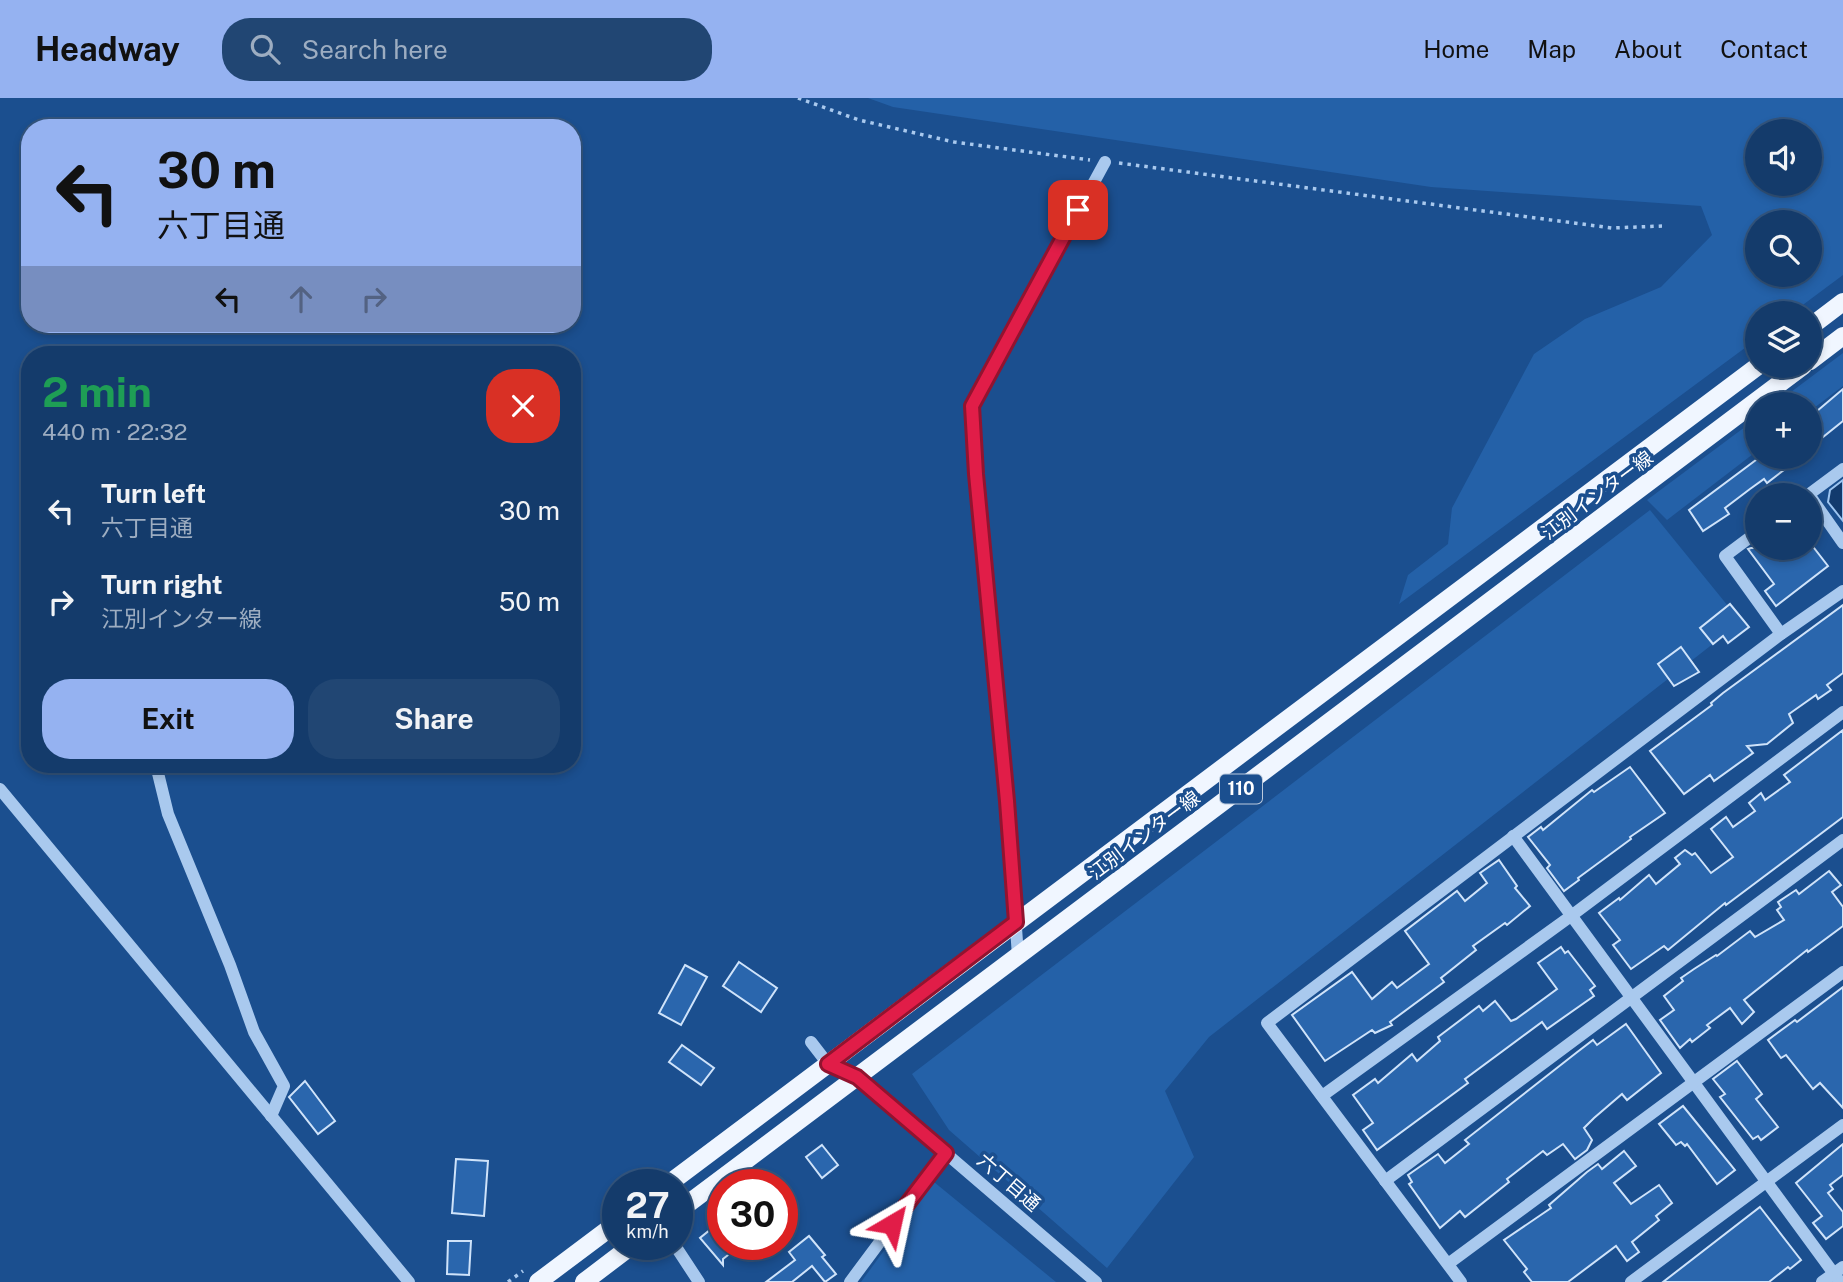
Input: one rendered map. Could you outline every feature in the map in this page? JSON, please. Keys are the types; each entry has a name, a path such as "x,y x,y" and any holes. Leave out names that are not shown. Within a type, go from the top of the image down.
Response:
{"main road":[{"path":"1822,318 1843,302"},
{"path":"1822,352 1843,336"},
{"name":"江別インター線","path":"688,1169 1745,376"},
{"name":"江別インター線","path":"693,1200 1787,378"},
{"path":"538,1282 602,1234"},
{"path":"583,1282 613,1260"}],"street":[{"path":"1018,956 972,406 1105,162"},
{"path":"1822,485 1843,469"},
{"path":"1822,513 1843,543"},
{"path":"1745,541 1725,556 1781,634"},
{"path":"1461,1282 1268,1023 1781,634 1843,591"},
{"path":"1322,1096 1571,916 1843,712"},
{"path":"158,773 168,814 254,1032 284,1086 271,1116"},
{"path":"0,789 409,1282"},
{"path":"1513,836 1766,1182 1839,1274 1822,1282"},
{"path":"1385,1181 1843,840"},
{"path":"1448,1264 1843,972"},
{"path":"811,1042 828,1064"},
{"name":"六丁目通","path":"828,1064 857,1077 1096,1282"},
{"path":"1631,1282 1843,1125"},
{"path":"850,1282 946,1153"},
{"path":"685,1260 699,1282"}],"path":[{"path":"798,98 859,120 954,142 1612,228 1662,226"}],"shaded area":[{"path":"868,98 1843,98 1843,275 1808,301 1745,301 1745,348 1399,604 1408,575 1448,544 1452,508 1534,354 1585,319 1661,287 1712,235 1701,206 1431,187 893,107"},
{"path":"1843,353 1843,386 1822,402 1822,392 1791,392 1810,378 1822,378 1822,369"},
{"path":"1745,427 1745,460 1667,520 1647,500"},
{"path":"1843,480 1843,521 1828,502 1830,490"},
{"path":"1650,510 1741,622 1209,1037 1165,1091 1194,1157 1107,1268 949,1130 912,1074"},
{"path":"934,1182 1056,1282 861,1282"}],"building":[{"path":"1843,389 1843,421 1822,438 1822,407"},
{"path":"1745,468 1785,469 1767,483 1764,479 1758,483 1745,483 1745,493 1725,508 1729,514 1703,531 1689,510"},
{"path":"1822,558 1828,566 1776,606 1765,591 1774,584 1756,560"},
{"path":"1730,604 1749,627 1728,643 1723,636 1713,644 1700,628"},
{"path":"1843,605 1843,673 1827,685 1831,690 1818,699 1816,695 1789,714 1793,723 1767,744 1747,746 1753,753 1714,781 1710,775 1684,794 1650,751 1712,705 1723,693"},
{"path":"1681,647 1699,672 1674,686 1658,664"},
{"path":"1843,730 1843,817 1726,905 1725,903 1668,950 1664,946 1631,969 1613,945 1620,940 1599,913 1619,898 1620,900 1649,875 1656,884 1680,864 1675,858 1685,850 1692,855 1695,853 1711,873 1733,857 1711,829 1726,817 1733,827 1755,811 1749,803 1761,793 1765,800 1790,782 1784,775"},
{"path":"1630,767 1665,813 1630,837 1631,839 1564,891 1547,868 1550,865 1528,837 1541,827 1543,830 1592,790 1594,792"},
{"path":"1499,860 1517,886 1515,888 1530,906 1507,925 1505,923 1473,946 1476,950 1441,978 1444,982 1390,1022 1392,1025 1375,1033 1372,1030 1325,1061 1292,1015 1352,972 1372,999 1392,982 1397,988 1429,964 1405,931 1457,891 1465,901 1487,883 1480,873"},
{"path":"1829,871 1841,885 1832,892 1843,907 1843,926 1808,952 1807,950 1744,1000 1754,1012 1742,1024 1730,1008 1707,1025 1710,1028 1680,1048 1660,1020 1674,1010 1664,996 1683,981 1681,978 1750,931 1755,937 1784,920 1777,910 1781,907 1778,902 1796,890 1799,894"},
{"path":"1561,947 1565,953 1568,951 1595,986 1590,990 1594,996 1547,1029 1542,1022 1465,1079 1468,1083 1377,1150 1363,1130 1373,1123 1353,1095 1375,1079 1378,1083 1412,1054 1417,1061 1440,1041 1438,1037 1479,1006 1483,1011 1495,1001 1511,1021 1516,1019 1557,989 1538,963"},
{"path":"739,962 777,988 761,1012 723,986"},
{"path":"685,965 707,977 681,1025 659,1013"},
{"path":"1843,987 1843,1108 1820,1083 1813,1089 1786,1055 1781,1058 1768,1040"},
{"path":"1626,1024 1661,1073 1627,1100 1622,1094 1584,1128 1592,1140 1587,1150 1575,1159 1563,1144 1547,1155 1543,1151 1465,1217 1460,1211 1440,1228 1409,1184 1412,1182 1408,1175 1438,1154 1445,1163 1469,1144 1465,1140 1576,1053 1593,1040 1597,1045"},
{"path":"682,1045 714,1068 701,1085 669,1062"},
{"path":"1737,1061 1762,1094 1756,1099 1778,1127 1761,1140 1758,1136 1753,1139 1720,1097 1725,1094 1713,1079"},
{"path":"305,1081 335,1121 318,1134 289,1097"},
{"path":"1683,1106 1735,1170 1717,1184 1687,1144 1685,1146 1681,1142 1676,1145 1659,1124"},
{"path":"1843,1144 1843,1175 1830,1185 1833,1189 1828,1193 1843,1212 1843,1226 1826,1239 1813,1223 1822,1216 1796,1183"},
{"path":"822,1145 838,1165 822,1178 806,1157"},
{"path":"1624,1151 1636,1166 1614,1183 1631,1204 1659,1185 1672,1203 1656,1216 1659,1220 1632,1242 1639,1252 1627,1261 1616,1246 1568,1282 1532,1282 1524,1272 1527,1269 1504,1240 1551,1208 1549,1205 1587,1172 1598,1164 1602,1169"},
{"path":"456,1159 488,1161 484,1216 452,1213"},
{"path":"1760,1207 1801,1260 1790,1269 1788,1267 1769,1282 1663,1282"},
{"path":"707,1232 707,1246 700,1238"},
{"path":"809,1236 836,1274 825,1282 812,1266 792,1282 766,1282 798,1260 798,1245"},
{"path":"448,1241 471,1241 469,1275 447,1274"}],"route":[{"path":"892,1224 946,1153 857,1077 828,1064 1016,922 972,406 1078,210"}]}
